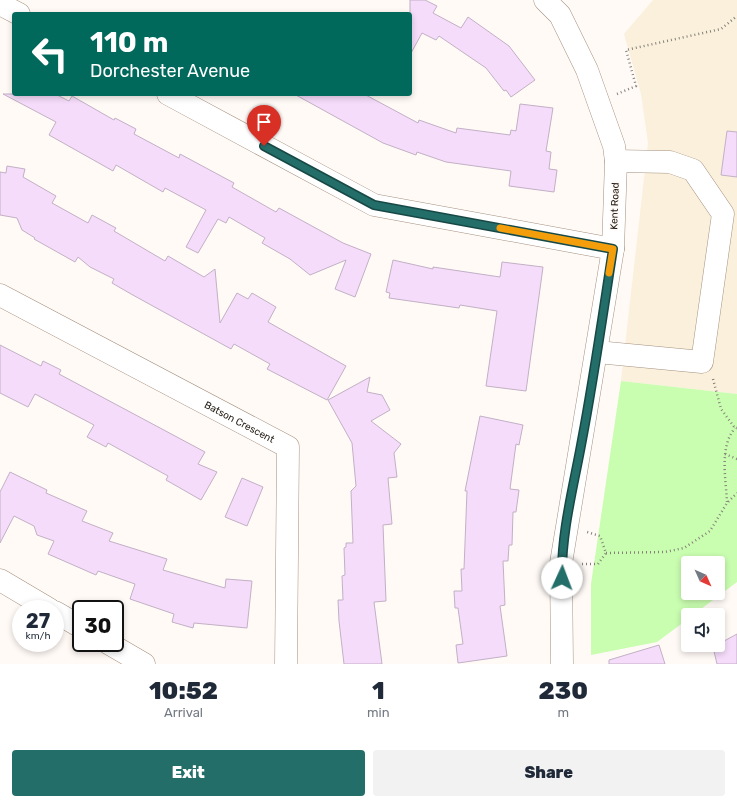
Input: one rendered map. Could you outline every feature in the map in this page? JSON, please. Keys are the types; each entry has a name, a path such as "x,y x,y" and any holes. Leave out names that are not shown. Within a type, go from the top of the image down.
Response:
{"street":[{"name":"Kent Road","path":"545,0 560,15 587,70 614,146 616,161 613,249 561,563 562,664"},
{"path":"0,4 15,12"},
{"path":"172,96 374,205 613,249"},
{"path":"597,352 702,362 723,214 693,170 670,162 616,161"},
{"name":"Batson Crescent","path":"0,295 288,448 286,664"},
{"path":"0,580 34,600"},
{"path":"123,652 144,664"}],"path":[{"path":"598,101 636,86 626,50 721,29 737,16"},
{"path":"711,373 721,409 736,428 728,436 725,454 727,503"},
{"path":"725,454 737,459"},
{"path":"606,553 665,552 684,548 710,531 727,503 737,494"},
{"path":"567,526 600,536 606,553"},
{"path":"561,563 598,564 606,553"}],"shaded area":[{"path":"653,0 737,0 737,394 621,381 648,143 641,94 624,34"}],"green space":[{"path":"621,381 737,394 737,582 725,591 725,556 681,556 681,600 713,600 702,608 681,608 681,624 657,642 591,655 591,584"}],"building":[{"path":"410,0 425,0 437,6 433,13 461,28 468,17 509,46 535,80 511,97 506,90 504,91 486,68 439,36 436,40 422,33 412,51 412,12 410,12"},
{"path":"3,94 12,94 12,96 59,96 69,101 72,96 114,120 115,118 136,129 134,134 179,158 180,154 234,183 232,187 276,212 279,208 343,243 371,254 355,297 335,289 346,260 310,275 290,259 262,243 265,238 229,217 226,223 218,219 198,253 186,247 206,210 165,188 163,192 116,165 113,171 49,135 56,122"},
{"path":"298,96 368,96 418,123 419,120 456,133 457,128 510,135 511,130 516,131 520,104 553,108 546,151 551,152 549,169 557,170 554,192 509,186 511,171 446,162 417,152 416,155 383,143"},
{"path":"727,131 737,132 737,177 721,175"},
{"path":"7,166 25,169 23,177 56,196 52,203 88,223 92,215 116,228 114,231 165,261 168,256 204,277 215,269 220,323 237,293 248,299 252,293 276,307 268,322 346,366 327,400 267,369 270,364 234,344 231,349 131,294 112,283 114,279 90,267 78,257 75,262 34,239 35,238 22,230 17,218 0,215 0,172 6,173"},
{"path":"393,260 433,269 433,267 500,277 502,262 543,267 526,391 486,386 497,311 460,305 459,308 389,298 390,293 386,292"},
{"path":"0,345 41,366 43,361 61,370 59,374 205,452 198,464 217,472 201,500 166,480 168,476 108,443 106,447 87,437 94,425 35,394 28,407 0,393"},
{"path":"370,377 367,392 382,395 390,410 371,421 401,444 394,453 397,477 388,478 392,524 383,525 386,601 374,602 382,664 344,664 338,600 343,600 342,576 345,575 344,548 346,547 346,543 353,543 351,491 356,486 352,443 328,400"},
{"path":"480,416 523,425 519,445 516,444 510,489 519,490 516,512 513,512 512,545 509,545 508,561 503,561 505,605 500,606 507,656 458,663 456,645 463,644 458,608 455,608 454,591 462,591 461,569 464,569 467,491 465,491"},
{"path":"10,472 47,490 46,493 87,511 82,521 113,533 109,541 167,559 163,570 225,588 226,579 252,581 247,628 194,623 193,628 172,622 174,614 130,599 135,584 98,571 96,575 48,554 54,541 37,535 34,526 14,516 0,543 0,492"},
{"path":"242,478 263,487 247,526 225,517"},
{"path":"737,634 737,664 717,664 714,652 725,652 725,640"},
{"path":"659,645 665,664 609,664 609,660"}],"slow traffic":[{"path":"500,228 613,249 609,273"}],"route":[{"path":"264,146 374,205 613,249 586,422 561,563 562,578"}]}
